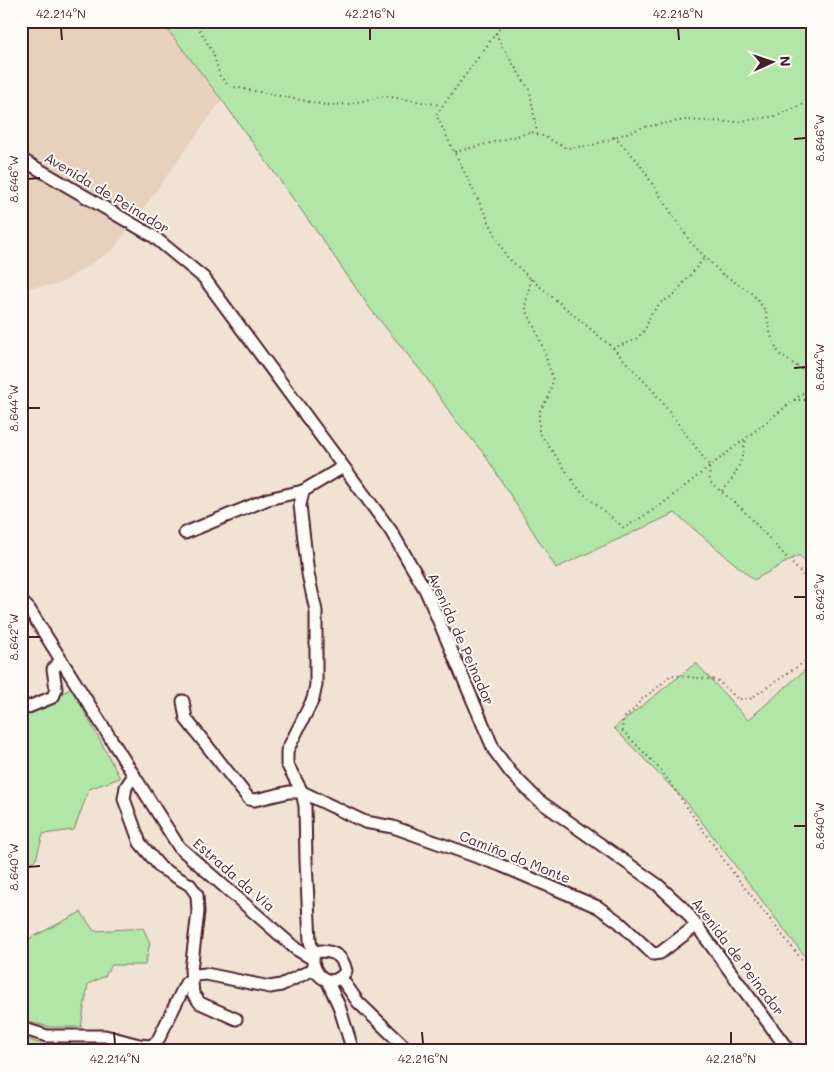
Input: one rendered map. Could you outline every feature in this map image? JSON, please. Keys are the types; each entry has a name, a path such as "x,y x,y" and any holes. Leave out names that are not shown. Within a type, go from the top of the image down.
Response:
{"street":[{"name":"Avenida de Peinador","path":"21,159 153,236 204,278 391,531 426,591 494,750 511,774 538,800 658,885 685,910 789,1051"},
{"path":"185,533 268,499 303,491 343,467"},
{"path":"303,491 300,505 308,574 316,611 316,685 313,699 287,751 288,764 302,792 305,806 310,942 313,960 327,980 339,1006 353,1051"},
{"name":"Estrada da Vía","path":"21,601 29,609 179,847 296,949 313,960"},
{"path":"21,710 53,697 56,689 53,669 61,660"},
{"path":"183,700 186,719 249,799 255,800 289,792 302,792"},
{"path":"134,775 126,787 124,799 140,843 161,868 190,885 197,895 198,912 191,970 194,994 200,1003 236,1020"},
{"name":"Camiño do Monte","path":"302,792 365,822 394,827 500,865 598,907 620,922 653,954 660,954 697,925"},
{"path":"21,1028 47,1036 105,1036 151,1049 186,983 196,975 206,974 270,987 281,985 313,960 320,951 329,951 338,955 344,962 346,971 341,978 335,981 327,980"},
{"path":"341,978 358,1002 409,1051"}],"path":[{"path":"195,21 213,53 220,76 229,86 326,105 348,104 384,96 442,105"},
{"path":"503,22 436,115 506,256 531,280 613,348 656,393 710,466 710,482 742,509 813,586"},
{"path":"496,33 501,45 530,92 537,134"},
{"path":"455,152 532,132 566,148 590,146 644,127 684,120 734,122 777,116 813,100"},
{"path":"614,137 637,160 691,243 722,274 752,292 766,311 779,354 813,377"},
{"path":"613,348 635,340 645,330 651,314 660,303 674,296 705,257"},
{"path":"531,280 525,307 542,342 552,380 548,398 539,412 539,432 580,491 624,528 657,508 813,383"},
{"path":"794,400 813,400"},
{"path":"722,491 730,483 738,466 744,452 746,438"},
{"path":"813,656 750,699 738,699 717,680 671,675 643,698 623,719 622,730 661,770 728,866 813,974"}],"shaded area":[{"path":"21,21 161,21 222,100 113,250 58,285 21,288"}],"green space":[{"path":"161,21 813,21 813,572 799,555 754,580 675,513 556,568 485,455 454,418 425,376 369,307 222,100"},
{"path":"696,663 748,720 813,663 813,967 688,804 614,728"},
{"path":"72,688 120,778 89,789 74,830 43,834 36,859 21,868 21,716"},
{"path":"81,912 94,931 143,928 150,943 145,965 112,965 105,976 88,984 81,1027 50,1027 21,1020 21,943"},
{"path":"21,1037 44,1045 41,1051 21,1051"}]}
